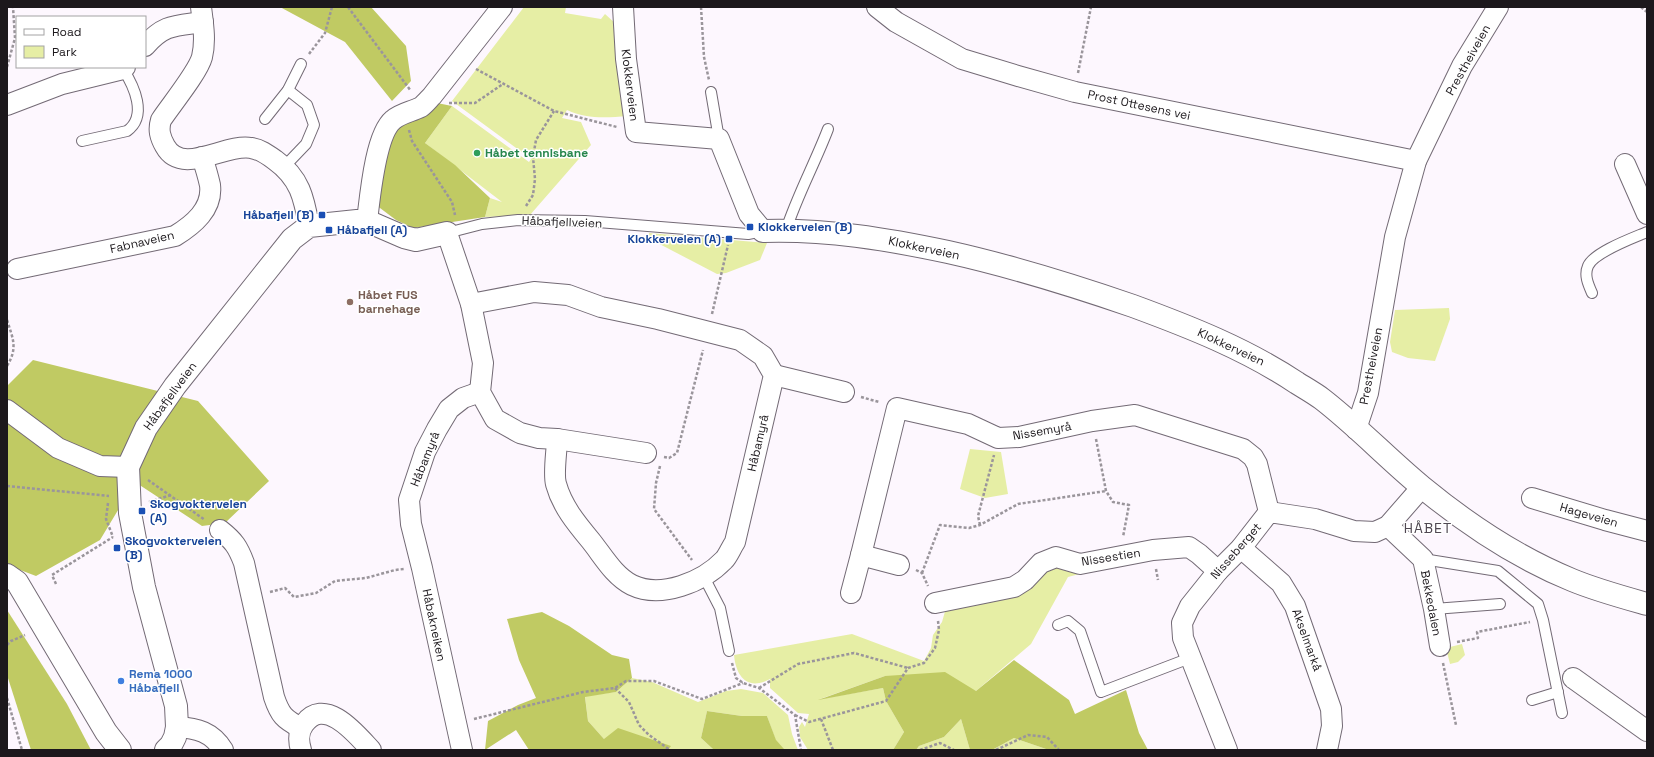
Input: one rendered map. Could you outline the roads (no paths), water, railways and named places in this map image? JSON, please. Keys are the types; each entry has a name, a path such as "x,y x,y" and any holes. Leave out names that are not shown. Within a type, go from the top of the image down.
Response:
{"street":[{"path":"366,221 378,154 385,130 392,120 419,105 460,61 502,7"},
{"name":"Klokkerveien","path":"623,7 626,59 636,132 719,138"},
{"name":"Prost Ottesens vei","path":"877,7 896,22 962,59 1075,92 1416,162"},
{"name":"Prestheiveien","path":"1356,429 1368,393 1395,237 1416,162 1462,66 1498,7"},
{"path":"146,45 162,30 202,14 204,45 202,58 197,68 161,120 159,128 161,139 167,150 175,156 186,160 231,149 250,147 265,153 284,166 296,180 304,198 310,226"},
{"path":"7,105 62,84 124,68"},
{"path":"719,138 749,214 763,232"},
{"name":"Fabnaveien","path":"16,269 154,241 175,236 182,232 199,219 206,207 209,197 210,185 202,157"},
{"path":"1625,164 1647,214"},
{"name":"Håbafjellveien","path":"166,750 171,745 175,737 177,727 176,706 144,587 130,513 128,467 146,428 175,386 292,239 310,226 366,221 404,237 416,240 452,228"},
{"path":"452,228 471,304 483,363 480,392 495,419 520,433 539,438 557,439 646,453"},
{"name":"Klokkerveien","path":"763,232 786,230 863,235 1005,265 1104,296 1167,318 1216,338 1270,365 1321,398 1356,429"},
{"path":"471,304 534,292 568,295 601,307 658,319 740,340 763,356 774,375 844,392"},
{"name":"Håbamyrå","path":"557,439 556,482 562,501 573,519 618,575 632,585 645,589 669,589 704,577 725,559 735,542 774,375"},
{"name":"Håbamyrå","path":"409,500 425,452 449,409 463,398 480,392"},
{"name":"Nissemyrå","path":"861,555 897,408 968,424 998,438 1019,436 1092,421 1136,415 1243,449 1257,464 1269,512"},
{"path":"7,410 58,448 100,466 128,467"},
{"path":"1356,429 1422,487 1494,539 1533,561 1572,580 1647,604"},
{"path":"1388,526 1422,487"},
{"name":"Hageveien","path":"1532,498 1647,531"},
{"name":"Håbakneiken","path":"409,500 411,524 462,750"},
{"name":"Nisseberget","path":"1227,750 1183,638 1182,623 1190,606 1218,571 1241,548 1269,512 1315,519 1354,531 1375,532 1388,526"},
{"name":"Bekkedalen","path":"1388,526 1423,559 1434,609 1440,646"},
{"path":"220,530 233,541 239,549 244,563 278,707 287,721 301,728"},
{"name":"Nissestien","path":"935,604 1014,588 1025,580 1041,563 1056,557 1080,564 1153,550 1189,547 1218,571"},
{"name":"Akselmarkå","path":"1241,548 1280,584 1295,606 1331,708 1332,726 1327,750"},
{"path":"851,593 861,555 899,565"},
{"path":"7,575 17,582 106,732 120,750"},
{"path":"1573,678 1647,731"},
{"path":"301,750 298,743 301,728 305,722 318,715 327,714 337,717 371,750"},
{"path":"177,727 191,728 207,733 219,743 223,750"}],"lane":[{"path":"265,119 288,90 301,64"},
{"path":"82,141 127,131 133,127 137,119 138,104 133,84 124,68"},
{"path":"284,166 306,144 314,125 307,105 288,90"},
{"path":"711,92 719,138"},
{"path":"786,230 793,209 828,129"},
{"name":"Håbafjellveien","path":"452,228 518,220 585,221 748,234 763,232"},
{"path":"1592,293 1586,276 1590,263 1605,251 1628,239 1647,232"},
{"path":"1423,559 1498,571 1538,604 1543,620 1562,713"},
{"path":"704,577 720,608 729,651"},
{"path":"1434,609 1500,604"},
{"path":"1058,625 1068,621 1080,631 1101,692 1190,658"},
{"path":"1532,700 1558,692"}],"place":[{"name":"Håbet tennisbane","path":"477,153"},
{"name":"Håbafjell (B)","path":"322,215"},
{"name":"Klokkerveien (B)","path":"750,227"},
{"name":"Håbafjell (A)","path":"329,230"},
{"name":"Klokkerveien (A)","path":"729,239"},
{"name":"Håbet FUS barnehage","path":"350,302"},
{"name":"Skogvokterveien (A)","path":"142,511"},
{"name":"Skogvokterveien (B)","path":"117,548"},
{"name":"Rema 1000 Håbafjell","path":"121,681"}],"district":[{"name":"HÅBET","path":"1428,528"}]}
